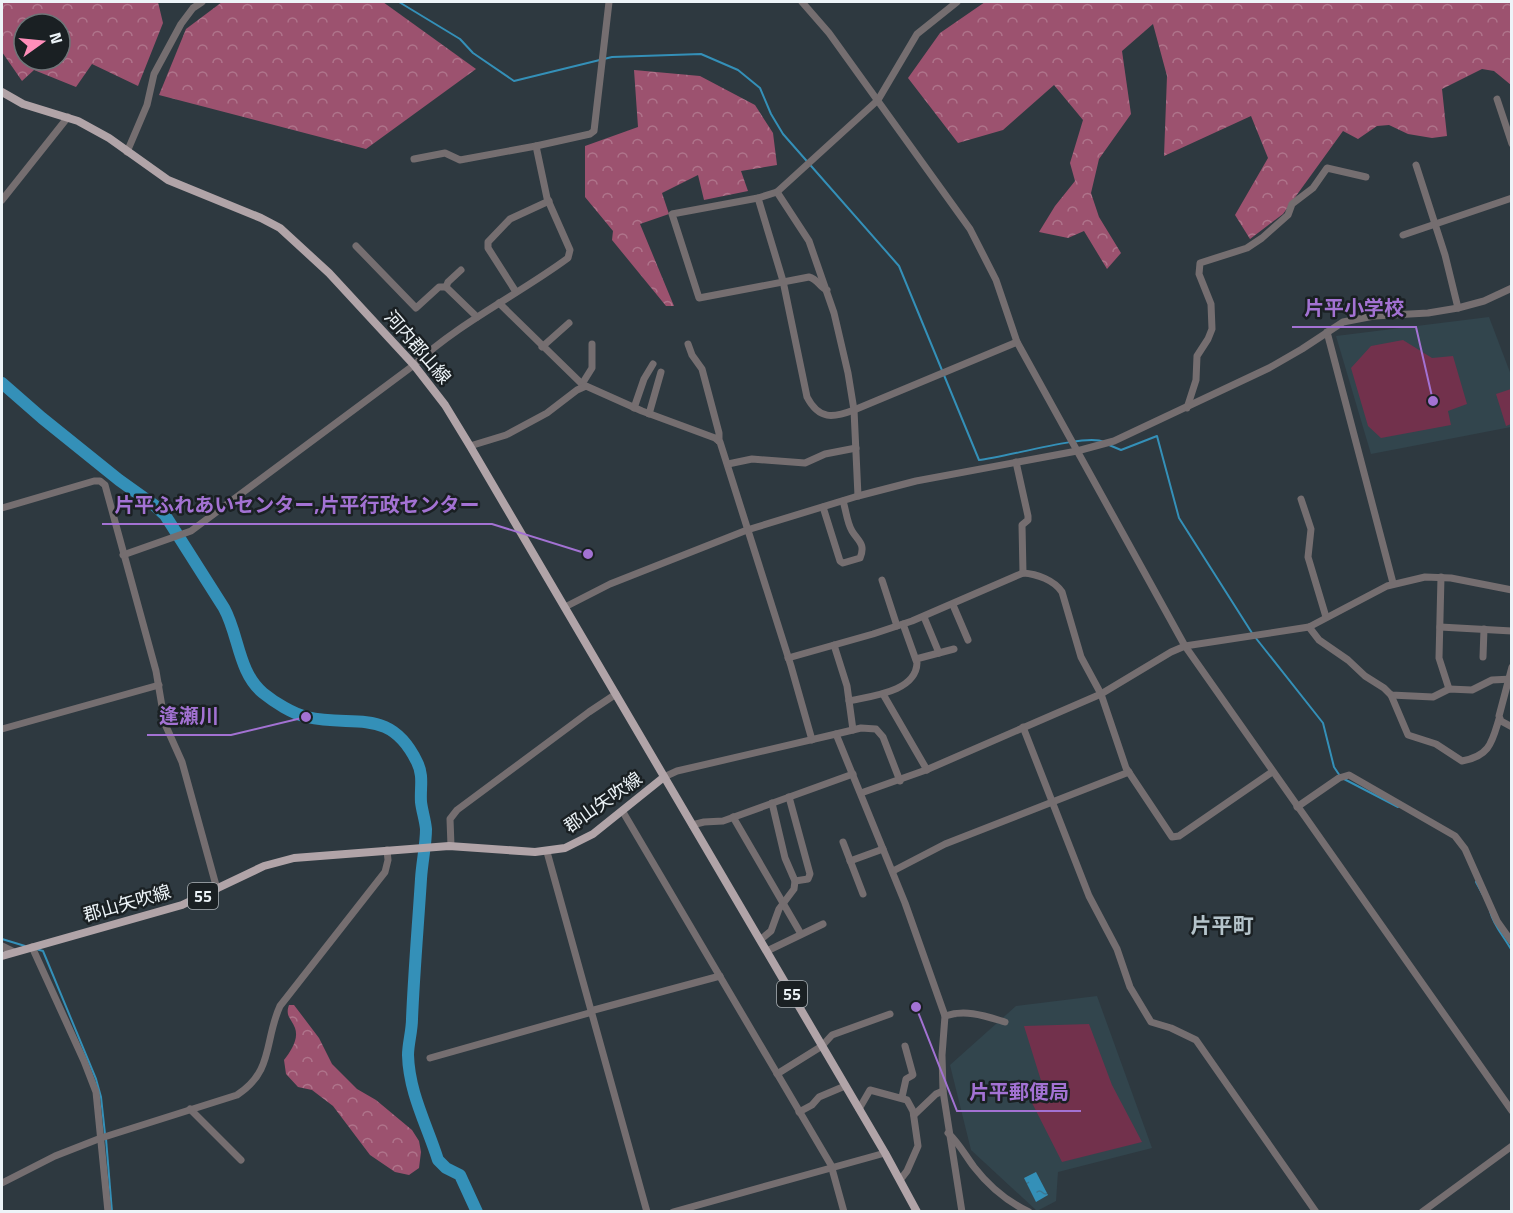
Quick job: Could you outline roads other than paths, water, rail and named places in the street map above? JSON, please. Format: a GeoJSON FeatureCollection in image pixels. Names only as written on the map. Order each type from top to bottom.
{"type":"FeatureCollection","features":[{"type":"Feature","properties":{"kind":"main road","name":"河内郡山線"},"geometry":{"type":"LineString","coordinates":[[2,92],[22,104],[68,117],[96,130],[168,180],[280,228],[329,273],[414,365],[445,405],[664,777]]}},
{"type":"Feature","properties":{"kind":"main road","name":"郡山矢吹線"},"geometry":{"type":"LineString","coordinates":[[2,956],[182,905],[264,866],[282,861],[318,855],[450,846],[547,852],[573,845],[623,812],[664,777],[885,1153],[917,1212]]}},
{"type":"Feature","properties":{"kind":"street"},"geometry":{"type":"LineString","coordinates":[[127,152],[147,105],[154,75],[181,24],[193,8],[202,2]]}},
{"type":"Feature","properties":{"kind":"street"},"geometry":{"type":"LineString","coordinates":[[414,159],[445,153],[460,160],[536,146],[594,132],[609,2]]}},
{"type":"Feature","properties":{"kind":"street"},"geometry":{"type":"LineString","coordinates":[[802,2],[829,33],[970,229],[996,280],[1017,342],[1185,646],[1512,1111]]}},
{"type":"Feature","properties":{"kind":"street"},"geometry":{"type":"LineString","coordinates":[[827,290],[812,277],[697,298],[672,214],[759,198],[777,192],[878,100],[917,34],[957,2]]}},
{"type":"Feature","properties":{"kind":"street"},"geometry":{"type":"LineString","coordinates":[[1497,99],[1512,144]]}},
{"type":"Feature","properties":{"kind":"street"},"geometry":{"type":"LineString","coordinates":[[2,200],[68,117]]}},
{"type":"Feature","properties":{"kind":"street"},"geometry":{"type":"LineString","coordinates":[[123,555],[191,531],[414,365],[423,355],[564,260],[570,254],[570,250],[549,201],[536,146]]}},
{"type":"Feature","properties":{"kind":"street"},"geometry":{"type":"LineString","coordinates":[[1416,165],[1436,224],[1458,308]]}},
{"type":"Feature","properties":{"kind":"street"},"geometry":{"type":"LineString","coordinates":[[1187,408],[1196,380],[1197,356],[1212,329],[1211,304],[1199,274],[1200,263],[1247,248],[1262,238],[1288,215],[1292,204],[1313,188],[1325,169],[1331,168],[1366,177]]}},
{"type":"Feature","properties":{"kind":"street"},"geometry":{"type":"LineString","coordinates":[[777,192],[809,241],[827,290],[848,373],[854,410],[858,496]]}},
{"type":"Feature","properties":{"kind":"street"},"geometry":{"type":"LineString","coordinates":[[759,198],[783,281],[807,397],[810,402],[829,416],[838,416],[854,410],[1017,342]]}},
{"type":"Feature","properties":{"kind":"street"},"geometry":{"type":"LineString","coordinates":[[1403,235],[1512,198]]}},
{"type":"Feature","properties":{"kind":"street"},"geometry":{"type":"LineString","coordinates":[[516,292],[488,248],[488,242],[510,219],[549,201]]}},
{"type":"Feature","properties":{"kind":"street"},"geometry":{"type":"LineString","coordinates":[[356,246],[416,308],[439,287],[446,287],[477,317]]}},
{"type":"Feature","properties":{"kind":"street"},"geometry":{"type":"LineString","coordinates":[[446,287],[448,282],[461,270]]}},
{"type":"Feature","properties":{"kind":"street"},"geometry":{"type":"LineString","coordinates":[[566,608],[610,584],[747,531],[858,496],[916,481],[1077,451],[1121,438],[1187,408],[1302,350],[1343,322],[1458,308],[1484,301],[1512,288]]}},
{"type":"Feature","properties":{"kind":"street"},"geometry":{"type":"LineString","coordinates":[[499,303],[583,385],[634,408],[719,441]]}},
{"type":"Feature","properties":{"kind":"street"},"geometry":{"type":"LineString","coordinates":[[542,347],[569,323]]}},
{"type":"Feature","properties":{"kind":"street"},"geometry":{"type":"LineString","coordinates":[[1327,332],[1393,584]]}},
{"type":"Feature","properties":{"kind":"street"},"geometry":{"type":"LineString","coordinates":[[470,446],[515,431],[555,407],[583,385],[592,368],[592,344]]}},
{"type":"Feature","properties":{"kind":"street"},"geometry":{"type":"LineString","coordinates":[[688,344],[692,355],[702,369],[719,433],[719,441],[812,740]]}},
{"type":"Feature","properties":{"kind":"street"},"geometry":{"type":"LineString","coordinates":[[634,408],[644,379],[653,364]]}},
{"type":"Feature","properties":{"kind":"street"},"geometry":{"type":"LineString","coordinates":[[649,414],[661,372]]}},
{"type":"Feature","properties":{"kind":"street"},"geometry":{"type":"LineString","coordinates":[[728,464],[752,459],[805,463],[825,454],[856,448]]}},
{"type":"Feature","properties":{"kind":"street"},"geometry":{"type":"LineString","coordinates":[[1016,462],[1028,516],[1028,520],[1022,525],[1023,573]]}},
{"type":"Feature","properties":{"kind":"street"},"geometry":{"type":"LineString","coordinates":[[2,508],[94,481],[100,481],[105,485],[159,685],[165,724],[182,762],[217,889]]}},
{"type":"Feature","properties":{"kind":"street"},"geometry":{"type":"LineString","coordinates":[[1301,499],[1311,529],[1308,557],[1326,617]]}},
{"type":"Feature","properties":{"kind":"street"},"geometry":{"type":"LineString","coordinates":[[823,507],[840,561],[846,563],[860,558],[862,546],[861,541],[851,530],[843,501]]}},
{"type":"Feature","properties":{"kind":"street"},"geometry":{"type":"LineString","coordinates":[[788,658],[900,625],[953,605],[1023,573],[1050,580],[1059,587],[1065,598],[1081,657],[1101,694],[1129,772],[1169,834],[1174,837],[1272,772]]}},
{"type":"Feature","properties":{"kind":"street"},"geometry":{"type":"LineString","coordinates":[[861,794],[927,770],[1101,694],[1185,646],[1309,627],[1393,584],[1425,577],[1441,577],[1512,590]]}},
{"type":"Feature","properties":{"kind":"street"},"geometry":{"type":"LineString","coordinates":[[1441,577],[1439,658],[1449,689]]}},
{"type":"Feature","properties":{"kind":"street"},"geometry":{"type":"LineString","coordinates":[[849,701],[883,694],[909,681],[916,669],[916,659],[882,580]]}},
{"type":"Feature","properties":{"kind":"street"},"geometry":{"type":"LineString","coordinates":[[953,605],[968,640]]}},
{"type":"Feature","properties":{"kind":"street"},"geometry":{"type":"LineString","coordinates":[[924,616],[939,653]]}},
{"type":"Feature","properties":{"kind":"street"},"geometry":{"type":"LineString","coordinates":[[1309,627],[1318,640],[1348,660],[1365,676],[1384,687],[1391,695],[1405,732],[1410,737],[1436,744],[1462,761],[1475,758],[1489,748],[1512,668]]}},
{"type":"Feature","properties":{"kind":"street"},"geometry":{"type":"LineString","coordinates":[[1440,627],[1512,631]]}},
{"type":"Feature","properties":{"kind":"street"},"geometry":{"type":"LineString","coordinates":[[1483,657],[1484,629]]}},
{"type":"Feature","properties":{"kind":"street"},"geometry":{"type":"LineString","coordinates":[[834,645],[846,680],[853,730]]}},
{"type":"Feature","properties":{"kind":"street"},"geometry":{"type":"LineString","coordinates":[[916,659],[954,650]]}},
{"type":"Feature","properties":{"kind":"street"},"geometry":{"type":"LineString","coordinates":[[1391,695],[1433,697],[1449,689],[1474,690],[1487,681],[1510,679]]}},
{"type":"Feature","properties":{"kind":"street"},"geometry":{"type":"LineString","coordinates":[[2,729],[159,685]]}},
{"type":"Feature","properties":{"kind":"street"},"geometry":{"type":"LineString","coordinates":[[450,846],[450,819],[457,810],[616,694]]}},
{"type":"Feature","properties":{"kind":"street"},"geometry":{"type":"LineString","coordinates":[[883,694],[927,770]]}},
{"type":"Feature","properties":{"kind":"street"},"geometry":{"type":"LineString","coordinates":[[1499,719],[1512,727]]}},
{"type":"Feature","properties":{"kind":"street"},"geometry":{"type":"LineString","coordinates":[[1023,727],[1089,896],[1119,954],[1130,987],[1148,1018],[1154,1024],[1171,1028],[1196,1040],[1316,1212]]}},
{"type":"Feature","properties":{"kind":"street"},"geometry":{"type":"LineString","coordinates":[[664,777],[677,771],[853,730],[871,728],[880,733],[900,781]]}},
{"type":"Feature","properties":{"kind":"street"},"geometry":{"type":"LineString","coordinates":[[836,734],[892,871],[945,1016],[942,1055],[943,1091],[962,1212]]}},
{"type":"Feature","properties":{"kind":"street"},"geometry":{"type":"LineString","coordinates":[[892,871],[945,844],[1129,772]]}},
{"type":"Feature","properties":{"kind":"street"},"geometry":{"type":"LineString","coordinates":[[692,825],[717,822],[733,817],[852,774]]}},
{"type":"Feature","properties":{"kind":"street"},"geometry":{"type":"LineString","coordinates":[[1297,807],[1339,778],[1349,775],[1455,836],[1465,849],[1497,921],[1512,942]]}},
{"type":"Feature","properties":{"kind":"street"},"geometry":{"type":"LineString","coordinates":[[789,797],[810,874],[808,879],[795,881]]}},
{"type":"Feature","properties":{"kind":"street"},"geometry":{"type":"LineString","coordinates":[[760,940],[771,931],[783,904],[794,892],[795,881],[785,858],[772,803]]}},
{"type":"Feature","properties":{"kind":"street"},"geometry":{"type":"LineString","coordinates":[[623,812],[832,1168],[844,1212]]}},
{"type":"Feature","properties":{"kind":"street"},"geometry":{"type":"LineString","coordinates":[[733,817],[801,934]]}},
{"type":"Feature","properties":{"kind":"street"},"geometry":{"type":"LineString","coordinates":[[843,842],[863,894]]}},
{"type":"Feature","properties":{"kind":"street"},"geometry":{"type":"LineString","coordinates":[[850,861],[883,849]]}},
{"type":"Feature","properties":{"kind":"street"},"geometry":{"type":"LineString","coordinates":[[2,1183],[55,1156],[101,1138],[237,1095],[252,1085],[264,1062],[280,1006],[385,872],[388,860],[387,850]]}},
{"type":"Feature","properties":{"kind":"street"},"geometry":{"type":"LineString","coordinates":[[547,852],[647,1212]]}},
{"type":"Feature","properties":{"kind":"street"},"geometry":{"type":"LineString","coordinates":[[767,951],[823,924]]}},
{"type":"Feature","properties":{"kind":"street"},"geometry":{"type":"LineString","coordinates":[[2,946],[14,952]]}},
{"type":"Feature","properties":{"kind":"street"},"geometry":{"type":"LineString","coordinates":[[32,947],[75,1039],[96,1092],[108,1212]]}},
{"type":"Feature","properties":{"kind":"street"},"geometry":{"type":"LineString","coordinates":[[430,1058],[720,976]]}},
{"type":"Feature","properties":{"kind":"street"},"geometry":{"type":"LineString","coordinates":[[945,1016],[972,1012],[1005,1022]]}},
{"type":"Feature","properties":{"kind":"street"},"geometry":{"type":"LineString","coordinates":[[777,1074],[822,1046],[832,1035],[890,1014]]}},
{"type":"Feature","properties":{"kind":"street"},"geometry":{"type":"LineString","coordinates":[[902,1097],[906,1079],[913,1075],[905,1046]]}},
{"type":"Feature","properties":{"kind":"street"},"geometry":{"type":"LineString","coordinates":[[799,1112],[812,1105],[819,1097],[845,1086]]}},
{"type":"Feature","properties":{"kind":"street"},"geometry":{"type":"LineString","coordinates":[[859,1109],[870,1090],[902,1097],[909,1103],[914,1115],[913,1122],[918,1146],[900,1180]]}},
{"type":"Feature","properties":{"kind":"street"},"geometry":{"type":"LineString","coordinates":[[914,1115],[936,1094],[943,1091]]}},
{"type":"Feature","properties":{"kind":"street"},"geometry":{"type":"LineString","coordinates":[[190,1110],[241,1160]]}},
{"type":"Feature","properties":{"kind":"street"},"geometry":{"type":"LineString","coordinates":[[948,1133],[958,1142],[976,1169],[998,1192],[1021,1209],[1029,1212]]}},
{"type":"Feature","properties":{"kind":"street"},"geometry":{"type":"LineString","coordinates":[[1422,1212],[1512,1146]]}},
{"type":"Feature","properties":{"kind":"street"},"geometry":{"type":"LineString","coordinates":[[673,1212],[885,1153]]}},
{"type":"Feature","properties":{"kind":"water"},"geometry":{"type":"Polygon","coordinates":[[[1036,1172],[1048,1195],[1036,1202],[1024,1178],[1036,1172]]]}},
{"type":"Feature","properties":{"kind":"waterway"},"geometry":{"type":"LineString","coordinates":[[399,2],[460,39],[473,53],[514,81],[612,57],[701,54],[738,70],[760,88],[783,134],[899,266],[979,460],[1063,443],[1094,440],[1104,442]]}},
{"type":"Feature","properties":{"kind":"waterway"},"geometry":{"type":"LineString","coordinates":[[2,383],[42,418],[165,515],[224,608],[248,675],[263,693],[284,707],[307,717],[383,726],[395,733],[406,744],[417,762],[426,829],[412,1024],[408,1051],[409,1069],[415,1096],[438,1160],[446,1168],[460,1175],[477,1212]]}},
{"type":"Feature","properties":{"kind":"waterway"},"geometry":{"type":"LineString","coordinates":[[1109,445],[1121,450],[1157,436],[1179,518],[1252,633]]}},
{"type":"Feature","properties":{"kind":"waterway"},"geometry":{"type":"LineString","coordinates":[[1255,637],[1323,723],[1334,767],[1340,776]]}},
{"type":"Feature","properties":{"kind":"waterway"},"geometry":{"type":"LineString","coordinates":[[1344,779],[1398,807]]}},
{"type":"Feature","properties":{"kind":"waterway"},"geometry":{"type":"LineString","coordinates":[[1476,882],[1483,895]]}},
{"type":"Feature","properties":{"kind":"waterway"},"geometry":{"type":"LineString","coordinates":[[1490,911],[1512,951]]}},
{"type":"Feature","properties":{"kind":"waterway"},"geometry":{"type":"LineString","coordinates":[[2,939],[25,946]]}},
{"type":"Feature","properties":{"kind":"waterway"},"geometry":{"type":"LineString","coordinates":[[36,949],[43,951],[96,1079],[101,1097],[105,1134]]}},
{"type":"Feature","properties":{"kind":"waterway"},"geometry":{"type":"LineString","coordinates":[[106,1139],[112,1212]]}},
{"type":"Feature","properties":{"kind":"place","name":"片平小学校"},"geometry":{"type":"Point","coordinates":[1433,401]}},
{"type":"Feature","properties":{"kind":"place","name":"片平ふれあいセンター,片平行政センター"},"geometry":{"type":"Point","coordinates":[588,554]}},
{"type":"Feature","properties":{"kind":"place","name":"逢瀬川"},"geometry":{"type":"Point","coordinates":[306,717]}},
{"type":"Feature","properties":{"kind":"place","name":"片平郵便局"},"geometry":{"type":"Point","coordinates":[916,1007]}},
{"type":"Feature","properties":{"kind":"district","name":"片平町"},"geometry":{"type":"Point","coordinates":[1222,925]}}]}
